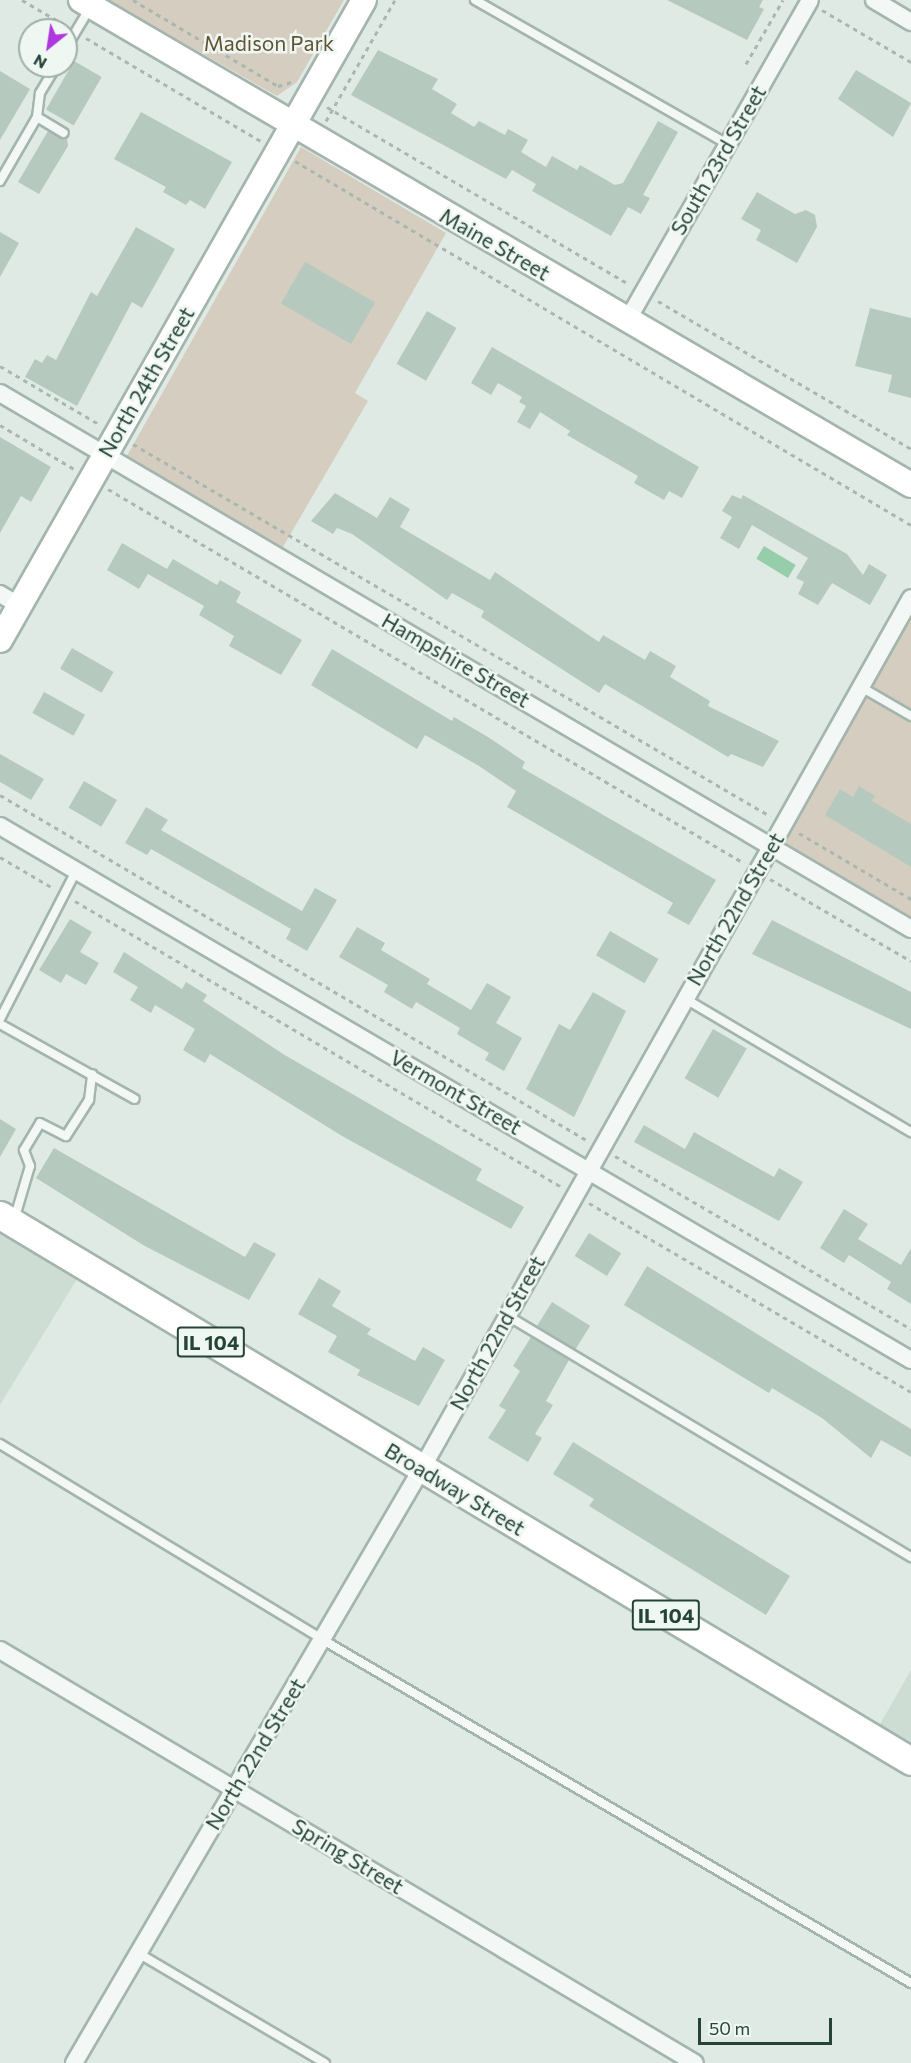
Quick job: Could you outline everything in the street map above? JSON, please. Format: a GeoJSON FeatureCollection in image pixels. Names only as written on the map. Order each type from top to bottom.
{"type":"FeatureCollection","features":[{"type":"Feature","properties":{"kind":"main road","name":"Broadway Street"},"geometry":{"type":"LineString","coordinates":[[7,1219],[421,1470],[911,1761]]}},
{"type":"Feature","properties":{"kind":"street","name":"North 24th Street"},"geometry":{"type":"LineString","coordinates":[[0,640],[10,600],[91,479],[292,125],[297,87],[364,0]]}},
{"type":"Feature","properties":{"kind":"street"},"geometry":{"type":"LineString","coordinates":[[874,0],[911,22]]}},
{"type":"Feature","properties":{"kind":"street","name":"South 23rd Street"},"geometry":{"type":"LineString","coordinates":[[627,321],[809,1]]}},
{"type":"Feature","properties":{"kind":"street","name":"Maine Street"},"geometry":{"type":"LineString","coordinates":[[86,3],[911,485]]}},
{"type":"Feature","properties":{"kind":"street","name":"Hampshire Street"},"geometry":{"type":"LineString","coordinates":[[0,393],[111,444],[771,846],[911,928]]}},
{"type":"Feature","properties":{"kind":"street","name":"North 22nd Street"},"geometry":{"type":"LineString","coordinates":[[75,2063],[421,1470],[508,1316],[599,1147],[911,598]]}},
{"type":"Feature","properties":{"kind":"street","name":"Vermont Street"},"geometry":{"type":"LineString","coordinates":[[0,826],[911,1360]]}},
{"type":"Feature","properties":{"kind":"street","name":"Spring Street"},"geometry":{"type":"LineString","coordinates":[[0,1650],[695,2063]]}},
{"type":"Feature","properties":{"kind":"lane"},"geometry":{"type":"LineString","coordinates":[[476,0],[728,144]]}},
{"type":"Feature","properties":{"kind":"lane"},"geometry":{"type":"LineString","coordinates":[[78,26],[86,3]]}},
{"type":"Feature","properties":{"kind":"lane"},"geometry":{"type":"LineString","coordinates":[[0,181],[37,117],[39,93],[48,78]]}},
{"type":"Feature","properties":{"kind":"lane"},"geometry":{"type":"LineString","coordinates":[[37,117],[64,133]]}},
{"type":"Feature","properties":{"kind":"lane"},"geometry":{"type":"LineString","coordinates":[[861,687],[911,717]]}},
{"type":"Feature","properties":{"kind":"lane"},"geometry":{"type":"LineString","coordinates":[[0,1019],[76,871]]}},
{"type":"Feature","properties":{"kind":"lane"},"geometry":{"type":"LineString","coordinates":[[684,998],[911,1132]]}},
{"type":"Feature","properties":{"kind":"lane"},"geometry":{"type":"LineString","coordinates":[[0,1024],[135,1099]]}},
{"type":"Feature","properties":{"kind":"lane"},"geometry":{"type":"LineString","coordinates":[[7,1219],[30,1166],[24,1150],[40,1124],[66,1136],[88,1100],[92,1074]]}},
{"type":"Feature","properties":{"kind":"lane"},"geometry":{"type":"LineString","coordinates":[[508,1316],[911,1557]]}},
{"type":"Feature","properties":{"kind":"lane"},"geometry":{"type":"LineString","coordinates":[[0,1444],[323,1640],[911,1983]]}},
{"type":"Feature","properties":{"kind":"lane"},"geometry":{"type":"LineString","coordinates":[[138,1953],[325,2063]]}},
{"type":"Feature","properties":{"kind":"path"},"geometry":{"type":"LineString","coordinates":[[22,0],[52,18]]}},
{"type":"Feature","properties":{"kind":"path"},"geometry":{"type":"LineString","coordinates":[[133,0],[278,86],[297,87],[332,110],[911,448]]}},
{"type":"Feature","properties":{"kind":"path"},"geometry":{"type":"LineString","coordinates":[[315,138],[395,0]]}},
{"type":"Feature","properties":{"kind":"path"},"geometry":{"type":"LineString","coordinates":[[746,64],[783,0]]}},
{"type":"Feature","properties":{"kind":"path"},"geometry":{"type":"LineString","coordinates":[[809,1],[911,62]]}},
{"type":"Feature","properties":{"kind":"path"},"geometry":{"type":"LineString","coordinates":[[78,33],[911,525]]}},
{"type":"Feature","properties":{"kind":"path"},"geometry":{"type":"LineString","coordinates":[[0,366],[111,444],[783,824],[911,899]]}},
{"type":"Feature","properties":{"kind":"path"},"geometry":{"type":"LineString","coordinates":[[0,425],[911,961]]}},
{"type":"Feature","properties":{"kind":"path"},"geometry":{"type":"LineString","coordinates":[[0,795],[911,1329]]}},
{"type":"Feature","properties":{"kind":"path"},"geometry":{"type":"LineString","coordinates":[[0,857],[911,1392]]}},
{"type":"Feature","properties":{"kind":"shaded area"},"geometry":{"type":"Polygon","coordinates":[[[764,546],[796,565],[788,578],[756,559],[764,546]]]}},
{"type":"Feature","properties":{"kind":"shaded area"},"geometry":{"type":"Polygon","coordinates":[[[0,1210],[85,1266],[0,1405],[0,1210]]]}},
{"type":"Feature","properties":{"kind":"shaded area"},"geometry":{"type":"Polygon","coordinates":[[[911,1670],[911,1761],[872,1738],[911,1670]]]}},
{"type":"Feature","properties":{"kind":"green space","name":"Madison Park"},"geometry":{"type":"Polygon","coordinates":[[[108,0],[344,0],[297,82],[277,96],[108,0]]]}},
{"type":"Feature","properties":{"kind":"green space"},"geometry":{"type":"Polygon","coordinates":[[[301,147],[446,233],[355,393],[368,401],[280,552],[124,461],[301,147]]]}},
{"type":"Feature","properties":{"kind":"green space"},"geometry":{"type":"Polygon","coordinates":[[[911,616],[911,919],[783,843],[911,616]]]}},
{"type":"Feature","properties":{"kind":"building"},"geometry":{"type":"Polygon","coordinates":[[[667,0],[763,0],[759,7],[764,9],[747,40],[667,0]]]}},
{"type":"Feature","properties":{"kind":"building"},"geometry":{"type":"Polygon","coordinates":[[[378,50],[438,79],[432,89],[457,104],[451,113],[474,127],[479,121],[505,135],[508,129],[528,140],[521,152],[546,167],[552,156],[577,170],[580,165],[615,185],[623,183],[658,121],[678,132],[643,195],[650,198],[641,214],[628,207],[611,236],[532,191],[536,184],[512,170],[506,179],[351,95],[378,50]]]}},
{"type":"Feature","properties":{"kind":"building"},"geometry":{"type":"Polygon","coordinates":[[[78,63],[102,77],[74,125],[46,109],[64,78],[78,78],[78,63]]]}},
{"type":"Feature","properties":{"kind":"building"},"geometry":{"type":"Polygon","coordinates":[[[856,70],[911,103],[893,137],[838,99],[856,70]]]}},
{"type":"Feature","properties":{"kind":"building"},"geometry":{"type":"Polygon","coordinates":[[[0,71],[30,89],[0,140],[0,71]]]}},
{"type":"Feature","properties":{"kind":"building"},"geometry":{"type":"Polygon","coordinates":[[[141,112],[232,162],[205,209],[190,200],[186,205],[163,192],[166,187],[114,159],[141,112]]]}},
{"type":"Feature","properties":{"kind":"building"},"geometry":{"type":"Polygon","coordinates":[[[48,131],[67,139],[68,146],[39,194],[18,182],[48,131]]]}},
{"type":"Feature","properties":{"kind":"building"},"geometry":{"type":"Polygon","coordinates":[[[757,192],[795,214],[806,210],[815,215],[817,227],[797,263],[756,240],[761,230],[741,219],[757,192]]]}},
{"type":"Feature","properties":{"kind":"building"},"geometry":{"type":"Polygon","coordinates":[[[136,227],[175,249],[142,308],[132,302],[77,406],[25,377],[35,359],[42,363],[47,355],[56,360],[91,292],[97,296],[136,227]]]}},
{"type":"Feature","properties":{"kind":"building"},"geometry":{"type":"Polygon","coordinates":[[[0,232],[19,243],[0,277],[0,232]]]}},
{"type":"Feature","properties":{"kind":"building"},"geometry":{"type":"Polygon","coordinates":[[[305,262],[375,302],[351,344],[281,304],[305,262]]]}},
{"type":"Feature","properties":{"kind":"building"},"geometry":{"type":"Polygon","coordinates":[[[870,308],[911,318],[911,398],[888,392],[892,375],[855,366],[870,308]]]}},
{"type":"Feature","properties":{"kind":"building"},"geometry":{"type":"Polygon","coordinates":[[[427,311],[456,328],[426,381],[396,364],[427,311]]]}},
{"type":"Feature","properties":{"kind":"building"},"geometry":{"type":"Polygon","coordinates":[[[492,347],[699,467],[682,498],[669,491],[664,500],[634,483],[638,476],[567,435],[570,431],[540,412],[530,429],[517,422],[526,406],[519,402],[522,397],[498,383],[491,395],[471,383],[492,347]]]}},
{"type":"Feature","properties":{"kind":"building"},"geometry":{"type":"Polygon","coordinates":[[[0,437],[51,467],[31,502],[21,496],[0,533],[0,437]]]}},
{"type":"Feature","properties":{"kind":"building"},"geometry":{"type":"Polygon","coordinates":[[[335,493],[377,518],[390,497],[410,509],[400,527],[490,580],[495,572],[599,642],[603,635],[645,660],[650,651],[676,666],[670,677],[710,701],[708,706],[779,741],[763,767],[731,754],[728,757],[605,684],[599,693],[481,617],[484,611],[452,593],[447,600],[352,534],[337,528],[333,534],[311,521],[335,493]]]}},
{"type":"Feature","properties":{"kind":"building"},"geometry":{"type":"Polygon","coordinates":[[[732,495],[741,499],[743,495],[847,554],[863,575],[869,564],[887,575],[870,605],[832,583],[818,605],[798,594],[804,582],[796,578],[808,558],[752,525],[739,549],[720,538],[732,517],[722,511],[732,495]]]}},
{"type":"Feature","properties":{"kind":"building"},"geometry":{"type":"Polygon","coordinates":[[[122,543],[167,569],[173,559],[217,585],[220,580],[241,592],[236,602],[302,640],[281,675],[229,646],[234,636],[199,615],[204,606],[148,574],[139,589],[107,570],[122,543]]]}},
{"type":"Feature","properties":{"kind":"building"},"geometry":{"type":"Polygon","coordinates":[[[72,648],[114,672],[102,693],[60,669],[72,648]]]}},
{"type":"Feature","properties":{"kind":"building"},"geometry":{"type":"Polygon","coordinates":[[[332,649],[452,721],[454,717],[488,737],[525,762],[522,768],[716,880],[689,925],[667,913],[673,903],[507,807],[516,791],[479,766],[425,735],[417,749],[311,685],[332,649]]]}},
{"type":"Feature","properties":{"kind":"building"},"geometry":{"type":"Polygon","coordinates":[[[44,692],[85,715],[73,736],[32,713],[44,692]]]}},
{"type":"Feature","properties":{"kind":"building"},"geometry":{"type":"Polygon","coordinates":[[[0,754],[44,779],[31,800],[0,782],[0,754]]]}},
{"type":"Feature","properties":{"kind":"building"},"geometry":{"type":"Polygon","coordinates":[[[84,781],[117,800],[101,827],[68,808],[84,781]]]}},
{"type":"Feature","properties":{"kind":"building"},"geometry":{"type":"Polygon","coordinates":[[[859,786],[875,796],[872,801],[911,824],[911,867],[825,815],[840,789],[853,797],[859,786]]]}},
{"type":"Feature","properties":{"kind":"building"},"geometry":{"type":"Polygon","coordinates":[[[146,807],[168,820],[161,830],[302,911],[315,888],[337,900],[307,951],[286,939],[291,929],[151,849],[147,855],[125,843],[146,807]]]}},
{"type":"Feature","properties":{"kind":"building"},"geometry":{"type":"Polygon","coordinates":[[[70,919],[92,932],[80,952],[99,963],[86,985],[66,974],[61,983],[39,970],[70,919]]]}},
{"type":"Feature","properties":{"kind":"building"},"geometry":{"type":"Polygon","coordinates":[[[772,920],[911,992],[911,1029],[752,954],[772,920]]]}},
{"type":"Feature","properties":{"kind":"building"},"geometry":{"type":"Polygon","coordinates":[[[357,927],[385,943],[381,950],[430,979],[427,984],[471,1010],[487,983],[511,997],[496,1023],[522,1038],[504,1071],[485,1060],[489,1053],[457,1034],[460,1028],[416,1002],[412,1009],[384,992],[388,985],[339,957],[357,927]]]}},
{"type":"Feature","properties":{"kind":"building"},"geometry":{"type":"Polygon","coordinates":[[[610,931],[658,959],[644,983],[596,955],[610,931]]]}},
{"type":"Feature","properties":{"kind":"building"},"geometry":{"type":"Polygon","coordinates":[[[124,952],[182,989],[186,982],[207,995],[203,1001],[283,1054],[482,1169],[476,1180],[524,1207],[511,1229],[342,1136],[210,1054],[205,1063],[183,1050],[195,1029],[155,1005],[151,1013],[130,1000],[138,987],[113,972],[124,952]]]}},
{"type":"Feature","properties":{"kind":"building"},"geometry":{"type":"Polygon","coordinates":[[[593,992],[626,1011],[574,1117],[526,1089],[559,1024],[570,1030],[593,992]]]}},
{"type":"Feature","properties":{"kind":"building"},"geometry":{"type":"Polygon","coordinates":[[[713,1029],[747,1048],[718,1098],[684,1078],[713,1029]]]}},
{"type":"Feature","properties":{"kind":"building"},"geometry":{"type":"Polygon","coordinates":[[[0,1119],[16,1129],[0,1157],[0,1119]]]}},
{"type":"Feature","properties":{"kind":"building"},"geometry":{"type":"Polygon","coordinates":[[[644,1125],[685,1149],[694,1132],[774,1177],[779,1168],[803,1182],[779,1221],[634,1142],[644,1125]]]}},
{"type":"Feature","properties":{"kind":"building"},"geometry":{"type":"Polygon","coordinates":[[[54,1148],[245,1257],[254,1242],[276,1254],[249,1300],[143,1245],[36,1178],[54,1148]]]}},
{"type":"Feature","properties":{"kind":"building"},"geometry":{"type":"Polygon","coordinates":[[[844,1209],[868,1224],[858,1239],[901,1265],[911,1248],[911,1304],[887,1289],[891,1282],[849,1255],[844,1263],[820,1248],[844,1209]]]}},
{"type":"Feature","properties":{"kind":"building"},"geometry":{"type":"Polygon","coordinates":[[[589,1233],[621,1253],[607,1276],[575,1256],[589,1233]]]}},
{"type":"Feature","properties":{"kind":"building"},"geometry":{"type":"Polygon","coordinates":[[[647,1266],[911,1429],[911,1457],[881,1440],[871,1458],[822,1418],[772,1388],[769,1393],[624,1305],[647,1266]]]}},
{"type":"Feature","properties":{"kind":"building"},"geometry":{"type":"Polygon","coordinates":[[[319,1278],[341,1291],[332,1306],[371,1329],[367,1334],[415,1361],[423,1347],[445,1360],[419,1406],[357,1375],[360,1370],[328,1352],[337,1336],[298,1314],[319,1278]]]}},
{"type":"Feature","properties":{"kind":"building"},"geometry":{"type":"Polygon","coordinates":[[[552,1302],[590,1326],[575,1350],[537,1326],[552,1302]]]}},
{"type":"Feature","properties":{"kind":"building"},"geometry":{"type":"Polygon","coordinates":[[[531,1337],[569,1360],[546,1401],[553,1405],[535,1434],[542,1438],[528,1462],[488,1438],[506,1410],[499,1406],[520,1371],[513,1366],[531,1337]]]}},
{"type":"Feature","properties":{"kind":"building"},"geometry":{"type":"Polygon","coordinates":[[[573,1442],[790,1576],[766,1615],[589,1506],[594,1499],[553,1474],[573,1442]]]}}]}
